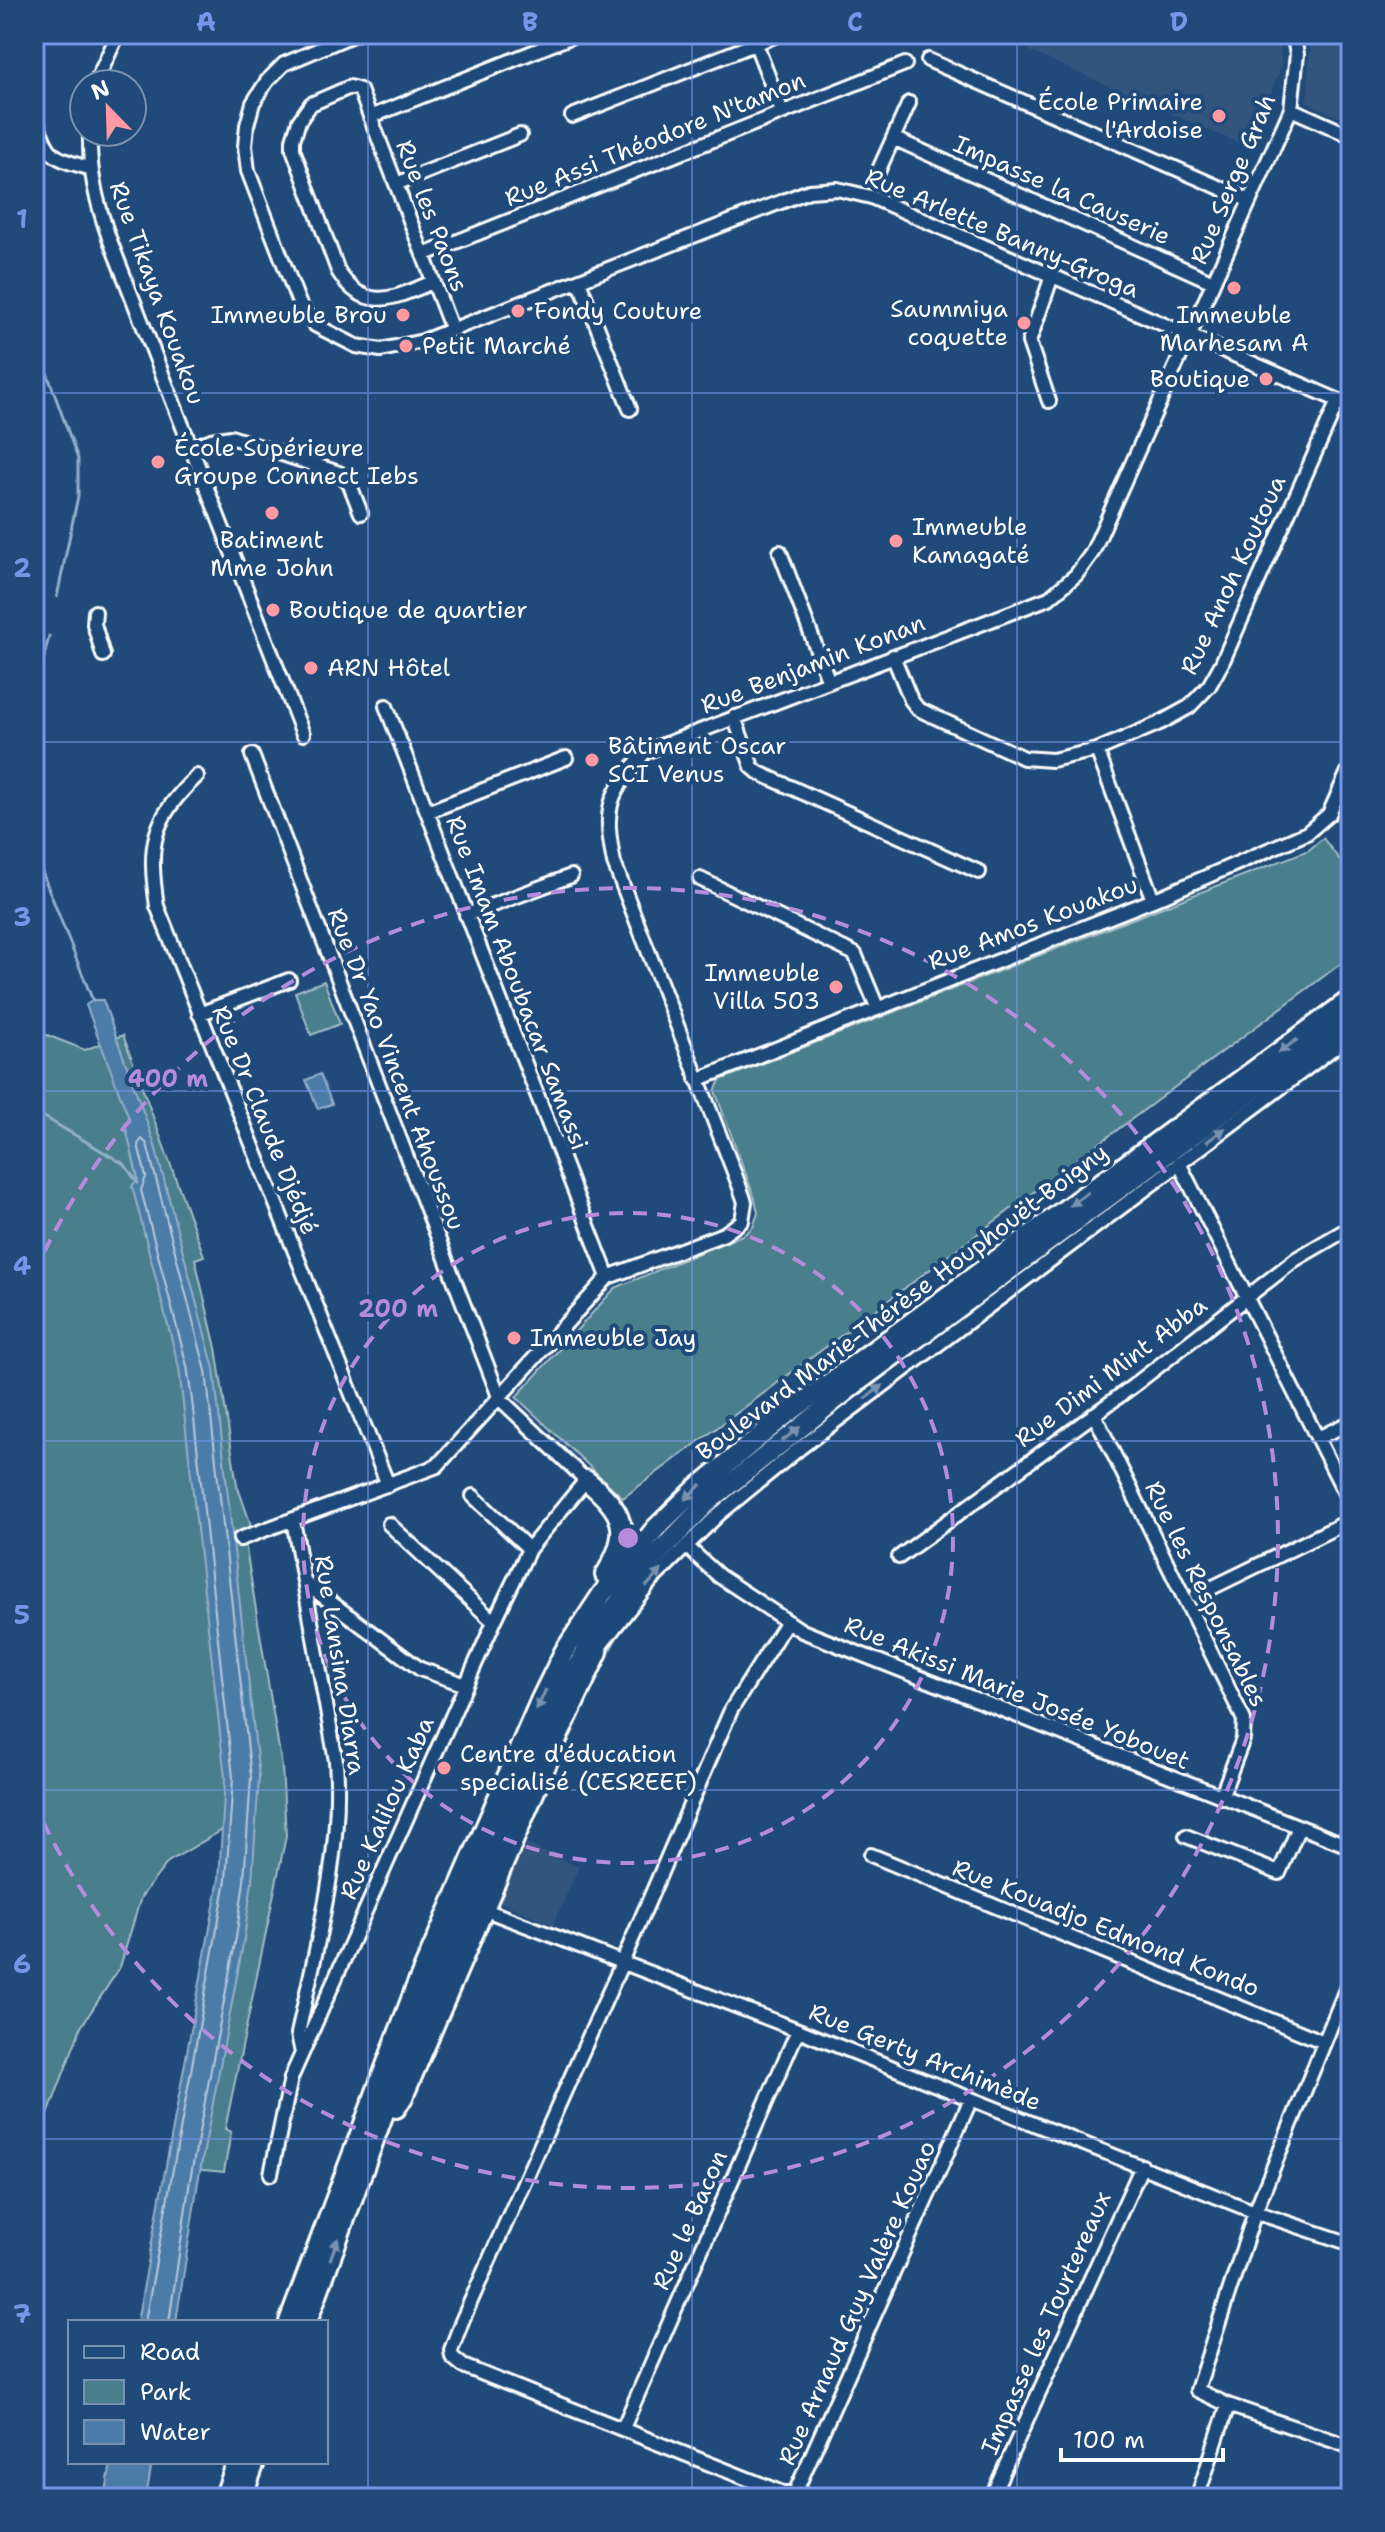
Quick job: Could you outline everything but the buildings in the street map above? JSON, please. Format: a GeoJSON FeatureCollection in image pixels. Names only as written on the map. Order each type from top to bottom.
{"type":"FeatureCollection","features":[{"type":"Feature","properties":{"kind":"main road","name":"Boulevard Marie-Thérèse Houphouët-Boigny"},"geometry":{"type":"LineString","coordinates":[[290,2320],[415,1989],[540,1701],[564,1652],[602,1594],[656,1528],[696,1489],[830,1381],[1351,999]]}},
{"type":"Feature","properties":{"kind":"main road","name":"Boulevard Marie-Thérèse Houphouët-Boigny"},"geometry":{"type":"LineString","coordinates":[[308,2320],[415,2029],[569,1680],[602,1625],[644,1568],[709,1501],[859,1381],[1351,1018]]}},
{"type":"Feature","properties":{"kind":"main road"},"geometry":{"type":"LineString","coordinates":[[564,1652],[572,1627],[617,1556],[622,1538],[618,1513],[608,1499],[586,1480]]}},
{"type":"Feature","properties":{"kind":"main road"},"geometry":{"type":"LineString","coordinates":[[374,2140],[403,2097],[553,1748],[603,1642]]}},
{"type":"Feature","properties":{"kind":"main road"},"geometry":{"type":"LineString","coordinates":[[224,2498],[236,2464]]}},
{"type":"Feature","properties":{"kind":"main road"},"geometry":{"type":"LineString","coordinates":[[242,2498],[254,2464]]}},
{"type":"Feature","properties":{"kind":"street"},"geometry":{"type":"LineString","coordinates":[[102,68],[118,34]]}},
{"type":"Feature","properties":{"kind":"street","name":"Rue Arlette Banny-Groga"},"geometry":{"type":"LineString","coordinates":[[355,34],[284,64],[267,81],[253,103],[245,146],[248,171],[299,303],[315,325],[356,346],[381,350],[423,341],[809,191],[837,189],[871,197],[1345,404]]}},
{"type":"Feature","properties":{"kind":"street"},"geometry":{"type":"LineString","coordinates":[[370,117],[578,34]]}},
{"type":"Feature","properties":{"kind":"street"},"geometry":{"type":"LineString","coordinates":[[572,116],[754,39],[780,34]]}},
{"type":"Feature","properties":{"kind":"street","name":"Rue Serge Grah"},"geometry":{"type":"LineString","coordinates":[[1191,337],[1248,200],[1291,109],[1297,54],[1293,34]]}},
{"type":"Feature","properties":{"kind":"street"},"geometry":{"type":"LineString","coordinates":[[754,39],[782,112]]}},
{"type":"Feature","properties":{"kind":"street"},"geometry":{"type":"LineString","coordinates":[[928,60],[1248,200]]}},
{"type":"Feature","properties":{"kind":"street","name":"Rue Assi Théodore N'tamon"},"geometry":{"type":"LineString","coordinates":[[423,255],[905,64]]}},
{"type":"Feature","properties":{"kind":"street","name":"Rue les Paons"},"geometry":{"type":"LineString","coordinates":[[433,282],[392,299],[375,299],[346,283],[338,271],[293,149],[299,121],[311,104],[350,87],[360,90],[452,330]]}},
{"type":"Feature","properties":{"kind":"street"},"geometry":{"type":"LineString","coordinates":[[877,174],[909,103]]}},
{"type":"Feature","properties":{"kind":"street"},"geometry":{"type":"LineString","coordinates":[[1291,109],[1351,136]]}},
{"type":"Feature","properties":{"kind":"street"},"geometry":{"type":"LineString","coordinates":[[34,116],[54,157],[89,168]]}},
{"type":"Feature","properties":{"kind":"street"},"geometry":{"type":"LineString","coordinates":[[396,184],[520,135]]}},
{"type":"Feature","properties":{"kind":"street","name":"Impasse la Causerie"},"geometry":{"type":"LineString","coordinates":[[893,138],[1213,282]]}},
{"type":"Feature","properties":{"kind":"street","name":"Rue Tikaya Kouakou"},"geometry":{"type":"LineString","coordinates":[[90,148],[89,168],[96,201],[109,238],[303,734]]}},
{"type":"Feature","properties":{"kind":"street"},"geometry":{"type":"LineString","coordinates":[[1049,401],[1029,342],[1052,276]]}},
{"type":"Feature","properties":{"kind":"street"},"geometry":{"type":"LineString","coordinates":[[579,281],[630,409]]}},
{"type":"Feature","properties":{"kind":"street","name":"Rue Benjamin Konan"},"geometry":{"type":"LineString","coordinates":[[608,1277],[724,1234],[738,1225],[744,1216],[745,1202],[614,863],[607,826],[614,794],[645,752],[1049,598],[1076,575],[1092,553],[1191,337]]}},
{"type":"Feature","properties":{"kind":"street","name":"Rue Anoh Koutoua"},"geometry":{"type":"LineString","coordinates":[[893,656],[911,700],[928,716],[1024,758],[1052,760],[1097,750],[1189,707],[1209,686],[1345,404]]}},
{"type":"Feature","properties":{"kind":"street"},"geometry":{"type":"LineString","coordinates":[[191,448],[211,440],[231,437],[339,473],[350,485],[361,513]]}},
{"type":"Feature","properties":{"kind":"street"},"geometry":{"type":"LineString","coordinates":[[780,552],[829,682]]}},
{"type":"Feature","properties":{"kind":"street"},"geometry":{"type":"LineString","coordinates":[[95,612],[94,624],[103,655]]}},
{"type":"Feature","properties":{"kind":"street","name":"Rue Imam Aboubacar Samassi"},"geometry":{"type":"LineString","coordinates":[[386,706],[608,1277]]}},
{"type":"Feature","properties":{"kind":"street"},"geometry":{"type":"LineString","coordinates":[[734,717],[755,771],[979,872]]}},
{"type":"Feature","properties":{"kind":"street"},"geometry":{"type":"LineString","coordinates":[[1097,750],[1153,900]]}},
{"type":"Feature","properties":{"kind":"street","name":"Rue Dr Yao Vincent Ahoussou"},"geometry":{"type":"LineString","coordinates":[[252,755],[500,1399]]}},
{"type":"Feature","properties":{"kind":"street"},"geometry":{"type":"LineString","coordinates":[[427,812],[566,758]]}},
{"type":"Feature","properties":{"kind":"street","name":"Rue Amos Kouakou"},"geometry":{"type":"LineString","coordinates":[[697,1080],[1153,900],[1307,833],[1329,814],[1351,765]]}},
{"type":"Feature","properties":{"kind":"street","name":"Rue Dr Claude Djédjé"},"geometry":{"type":"LineString","coordinates":[[197,776],[168,808],[157,829],[152,850],[157,906],[388,1485]]}},
{"type":"Feature","properties":{"kind":"street"},"geometry":{"type":"LineString","coordinates":[[466,915],[571,876]]}},
{"type":"Feature","properties":{"kind":"street"},"geometry":{"type":"LineString","coordinates":[[700,879],[855,954],[877,1007]]}},
{"type":"Feature","properties":{"kind":"street"},"geometry":{"type":"LineString","coordinates":[[199,1014],[289,980]]}},
{"type":"Feature","properties":{"kind":"street"},"geometry":{"type":"LineString","coordinates":[[569,1680],[591,1659],[651,1581],[719,1514],[800,1448],[1351,1035]]}},
{"type":"Feature","properties":{"kind":"street"},"geometry":{"type":"LineString","coordinates":[[1179,1163],[1351,1505]]}},
{"type":"Feature","properties":{"kind":"street","name":"Rue Dimi Mint Abba"},"geometry":{"type":"LineString","coordinates":[[899,1557],[1094,1414],[1296,1259],[1351,1227]]}},
{"type":"Feature","properties":{"kind":"street"},"geometry":{"type":"LineString","coordinates":[[240,1539],[437,1466],[608,1277]]}},
{"type":"Feature","properties":{"kind":"street"},"geometry":{"type":"LineString","coordinates":[[500,1399],[586,1480]]}},
{"type":"Feature","properties":{"kind":"street","name":"Rue les Responsables"},"geometry":{"type":"LineString","coordinates":[[1094,1414],[1244,1720],[1243,1739],[1221,1797]]}},
{"type":"Feature","properties":{"kind":"street"},"geometry":{"type":"LineString","coordinates":[[1318,1438],[1351,1422]]}},
{"type":"Feature","properties":{"kind":"street","name":"Rue Kalilou Kaba"},"geometry":{"type":"LineString","coordinates":[[271,2174],[284,2105],[302,2053],[494,1622],[529,1549],[586,1480]]}},
{"type":"Feature","properties":{"kind":"street"},"geometry":{"type":"LineString","coordinates":[[473,1496],[529,1549]]}},
{"type":"Feature","properties":{"kind":"street","name":"Rue Lansina Diarra"},"geometry":{"type":"LineString","coordinates":[[293,1520],[336,1761],[338,1821],[298,2034],[302,2053]]}},
{"type":"Feature","properties":{"kind":"street"},"geometry":{"type":"LineString","coordinates":[[1197,1595],[1351,1520]]}},
{"type":"Feature","properties":{"kind":"street"},"geometry":{"type":"LineString","coordinates":[[389,1524],[494,1622]]}},
{"type":"Feature","properties":{"kind":"street","name":"Rue Akissi Marie Josée Yobouet"},"geometry":{"type":"LineString","coordinates":[[686,1546],[719,1576],[787,1621],[847,1650],[1351,1847]]}},
{"type":"Feature","properties":{"kind":"street"},"geometry":{"type":"LineString","coordinates":[[305,1583],[420,1669],[466,1685]]}},
{"type":"Feature","properties":{"kind":"street"},"geometry":{"type":"LineString","coordinates":[[622,1963],[731,1710],[787,1621]]}},
{"type":"Feature","properties":{"kind":"street"},"geometry":{"type":"LineString","coordinates":[[1186,1836],[1279,1873],[1299,1827]]}},
{"type":"Feature","properties":{"kind":"street","name":"Rue Kouadjo Edmond Kondo"},"geometry":{"type":"LineString","coordinates":[[871,1855],[1324,2042]]}},
{"type":"Feature","properties":{"kind":"street","name":"Rue Gerty Archimède"},"geometry":{"type":"LineString","coordinates":[[483,1909],[798,2030],[1255,2212],[1351,2244]]}},
{"type":"Feature","properties":{"kind":"street","name":"Rue Arnaud Guy Valère Kouao"},"geometry":{"type":"LineString","coordinates":[[622,1963],[462,2321],[451,2350],[452,2357],[463,2366],[783,2493],[795,2493],[971,2099]]}},
{"type":"Feature","properties":{"kind":"street"},"geometry":{"type":"LineString","coordinates":[[1351,1977],[1255,2212],[1197,2386],[1199,2392],[1228,2405],[1351,2447]]}},
{"type":"Feature","properties":{"kind":"street","name":"Rue le Bacon"},"geometry":{"type":"LineString","coordinates":[[623,2428],[798,2030]]}},
{"type":"Feature","properties":{"kind":"street","name":"Impasse les Tourtereaux"},"geometry":{"type":"LineString","coordinates":[[991,2498],[1142,2166]]}},
{"type":"Feature","properties":{"kind":"street"},"geometry":{"type":"LineString","coordinates":[[1197,2498],[1228,2405]]}},
{"type":"Feature","properties":{"kind":"shaded area","name":"École Primaire l'Ardoise"},"geometry":{"type":"Polygon","coordinates":[[[1040,34],[1277,34],[1281,67],[1249,148],[1029,51],[1040,34]]]}},
{"type":"Feature","properties":{"kind":"shaded area"},"geometry":{"type":"Polygon","coordinates":[[[1318,34],[1351,34],[1351,123],[1307,102],[1310,49],[1306,38],[1318,34]]]}},
{"type":"Feature","properties":{"kind":"shaded area"},"geometry":{"type":"Polygon","coordinates":[[[520,1841],[579,1867],[553,1925],[495,1900],[520,1841]]]}},
{"type":"Feature","properties":{"kind":"green space"},"geometry":{"type":"Polygon","coordinates":[[[1323,838],[1351,875],[1351,956],[623,1498],[516,1397],[615,1288],[745,1234],[753,1227],[758,1213],[755,1199],[715,1091],[720,1080],[1309,850],[1323,838]]]}},
{"type":"Feature","properties":{"kind":"green space"},"geometry":{"type":"Polygon","coordinates":[[[324,981],[340,1024],[311,1035],[295,992],[324,981]]]}},
{"type":"Feature","properties":{"kind":"green space"},"geometry":{"type":"Polygon","coordinates":[[[34,1030],[85,1050],[123,1035],[204,1256],[195,1259],[216,1348],[237,1485],[253,1540],[245,1543],[282,1767],[286,1836],[225,2129],[231,2132],[224,2172],[182,2168],[241,1819],[168,1862],[141,1897],[120,1967],[81,2027],[34,2152],[34,1030]]]}},
{"type":"Feature","properties":{"kind":"water"},"geometry":{"type":"Polygon","coordinates":[[[93,1000],[103,1000],[154,1142],[214,1369],[259,1777],[252,1882],[244,1939],[198,2182],[176,2320],[137,2320],[219,1879],[225,1778],[179,1368],[132,1186],[138,1179],[125,1124],[130,1121],[86,1005],[93,1000]]]}},
{"type":"Feature","properties":{"kind":"water"},"geometry":{"type":"Polygon","coordinates":[[[320,1074],[332,1104],[318,1109],[306,1080],[320,1074]]]}},
{"type":"Feature","properties":{"kind":"water"},"geometry":{"type":"Polygon","coordinates":[[[111,2464],[152,2464],[146,2498],[105,2498],[111,2464]]]}},
{"type":"Feature","properties":{"kind":"waterway"},"geometry":{"type":"LineString","coordinates":[[34,337],[78,459],[78,496],[57,597]]}},
{"type":"Feature","properties":{"kind":"waterway"},"geometry":{"type":"LineString","coordinates":[[34,699],[49,636]]}},
{"type":"Feature","properties":{"kind":"waterway"},"geometry":{"type":"LineString","coordinates":[[34,852],[93,1001]]}},
{"type":"Feature","properties":{"kind":"waterway"},"geometry":{"type":"LineString","coordinates":[[34,1111],[124,1164],[138,1183]]}},
{"type":"Feature","properties":{"kind":"waterway"},"geometry":{"type":"LineString","coordinates":[[601,1667],[621,1628]]}},
{"type":"Feature","properties":{"kind":"place","name":"École Primaire l'Ardoise"},"geometry":{"type":"Point","coordinates":[1219,116]}},
{"type":"Feature","properties":{"kind":"place","name":"Immeuble Marhesam A"},"geometry":{"type":"Point","coordinates":[1234,288]}},
{"type":"Feature","properties":{"kind":"place","name":"Fondy Couture"},"geometry":{"type":"Point","coordinates":[518,311]}},
{"type":"Feature","properties":{"kind":"place","name":"Immeuble Brou"},"geometry":{"type":"Point","coordinates":[403,315]}},
{"type":"Feature","properties":{"kind":"place","name":"Saummiya coquette"},"geometry":{"type":"Point","coordinates":[1024,323]}},
{"type":"Feature","properties":{"kind":"place","name":"Petit Marché"},"geometry":{"type":"Point","coordinates":[406,346]}},
{"type":"Feature","properties":{"kind":"place","name":"Boutique"},"geometry":{"type":"Point","coordinates":[1266,379]}},
{"type":"Feature","properties":{"kind":"place","name":"École Supérieure Groupe Connect Iebs"},"geometry":{"type":"Point","coordinates":[158,462]}},
{"type":"Feature","properties":{"kind":"place","name":"Batiment Mme John"},"geometry":{"type":"Point","coordinates":[272,513]}},
{"type":"Feature","properties":{"kind":"place","name":"Immeuble Kamagaté"},"geometry":{"type":"Point","coordinates":[896,541]}},
{"type":"Feature","properties":{"kind":"place","name":"Boutique de quartier"},"geometry":{"type":"Point","coordinates":[273,610]}},
{"type":"Feature","properties":{"kind":"place","name":"ARN Hôtel"},"geometry":{"type":"Point","coordinates":[311,668]}},
{"type":"Feature","properties":{"kind":"place","name":"Bâtiment Oscar SCI Venus"},"geometry":{"type":"Point","coordinates":[592,760]}},
{"type":"Feature","properties":{"kind":"place","name":"Immeuble Villa 503"},"geometry":{"type":"Point","coordinates":[836,987]}},
{"type":"Feature","properties":{"kind":"place","name":"Immeuble Jay"},"geometry":{"type":"Point","coordinates":[514,1338]}},
{"type":"Feature","properties":{"kind":"place","name":"Centre d'éducation specialisé (CESREEF)"},"geometry":{"type":"Point","coordinates":[444,1768]}}]}
